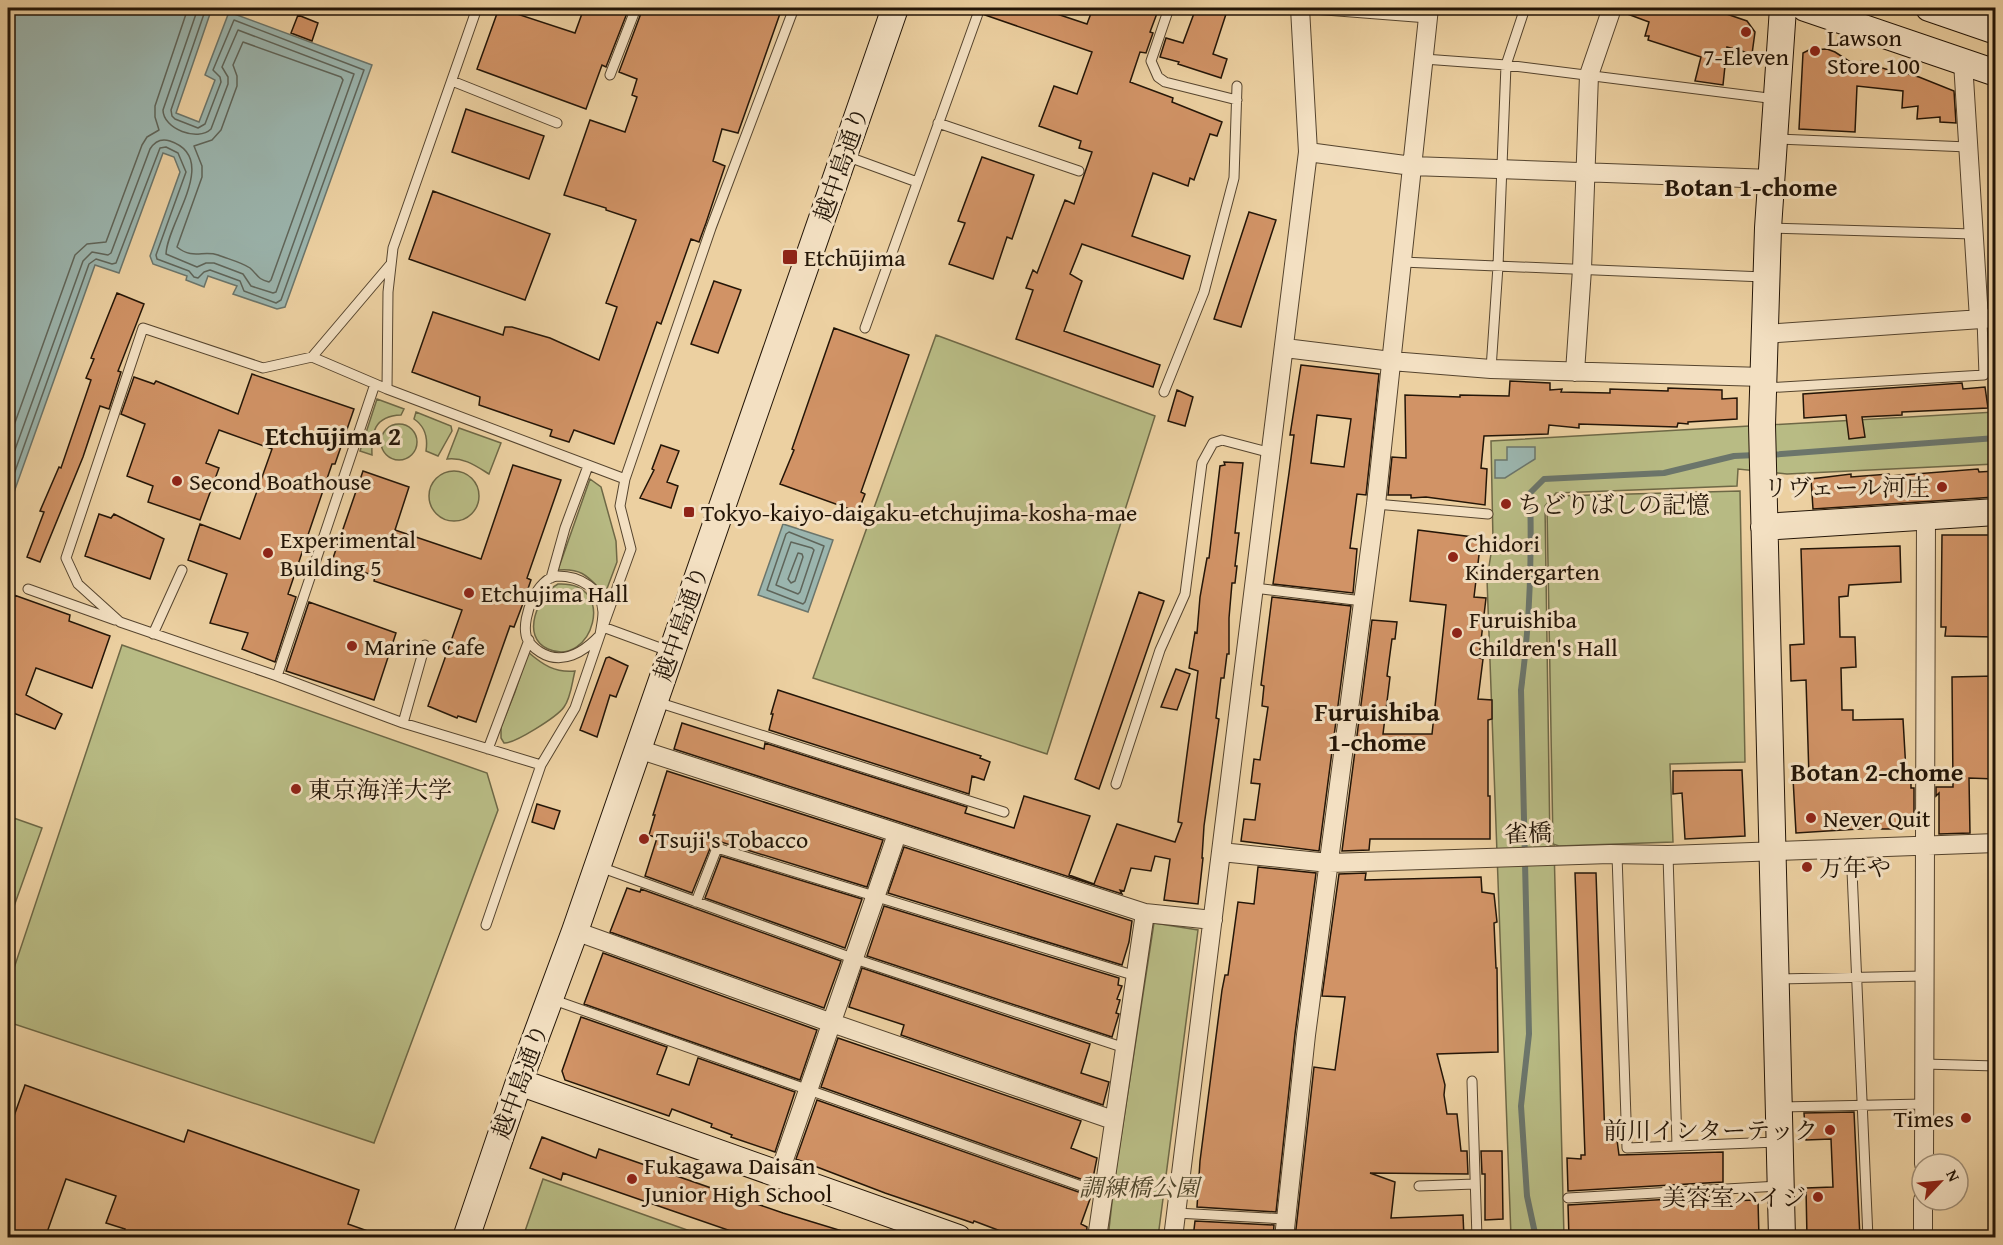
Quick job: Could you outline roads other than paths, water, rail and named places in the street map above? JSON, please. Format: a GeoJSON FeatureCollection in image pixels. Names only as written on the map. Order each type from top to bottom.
{"type":"FeatureCollection","features":[{"type":"Feature","properties":{"kind":"street","name":"越中島通り"},"geometry":{"type":"LineString","coordinates":[[466,1238],[519,1082],[575,931],[895,8]]}},
{"type":"Feature","properties":{"kind":"street"},"geometry":{"type":"LineString","coordinates":[[1173,1238],[1308,152],[1300,8]]}},
{"type":"Feature","properties":{"kind":"street"},"geometry":{"type":"LineString","coordinates":[[1575,372],[1582,269],[1589,75],[1612,8]]}},
{"type":"Feature","properties":{"kind":"street"},"geometry":{"type":"LineString","coordinates":[[1782,1238],[1762,425],[1768,228],[1783,8]]}},
{"type":"Feature","properties":{"kind":"street"},"geometry":{"type":"LineString","coordinates":[[1805,8],[1995,73]]}},
{"type":"Feature","properties":{"kind":"street"},"geometry":{"type":"LineString","coordinates":[[1929,8],[1995,31]]}},
{"type":"Feature","properties":{"kind":"street"},"geometry":{"type":"LineString","coordinates":[[1285,1228],[1306,1035],[1376,504],[1429,13]]}},
{"type":"Feature","properties":{"kind":"street"},"geometry":{"type":"LineString","coordinates":[[1764,334],[1985,319],[1973,234],[1963,62]]}},
{"type":"Feature","properties":{"kind":"street"},"geometry":{"type":"LineString","coordinates":[[1308,152],[1412,166],[1772,179]]}},
{"type":"Feature","properties":{"kind":"street"},"geometry":{"type":"LineString","coordinates":[[1285,348],[1391,361],[1491,369],[1763,383]]}},
{"type":"Feature","properties":{"kind":"street"},"geometry":{"type":"LineString","coordinates":[[1764,527],[1995,512]]}},
{"type":"Feature","properties":{"kind":"street"},"geometry":{"type":"LineString","coordinates":[[1924,1152],[1926,517]]}},
{"type":"Feature","properties":{"kind":"street"},"geometry":{"type":"LineString","coordinates":[[638,749],[1145,913],[1213,920]]}},
{"type":"Feature","properties":{"kind":"street"},"geometry":{"type":"LineString","coordinates":[[779,1174],[897,834]]}},
{"type":"Feature","properties":{"kind":"street","name":"雀橋"},"geometry":{"type":"LineString","coordinates":[[1221,852],[1329,863],[1569,855],[1668,855],[1995,843]]}},
{"type":"Feature","properties":{"kind":"street"},"geometry":{"type":"LineString","coordinates":[[1097,1238],[1145,913]]}},
{"type":"Feature","properties":{"kind":"street"},"geometry":{"type":"LineString","coordinates":[[575,931],[1113,1120]]}},
{"type":"Feature","properties":{"kind":"street"},"geometry":{"type":"LineString","coordinates":[[519,1082],[958,1238]]}},
{"type":"Feature","properties":{"kind":"street"},"geometry":{"type":"LineString","coordinates":[[1923,1212],[1923,1238]]}},
{"type":"Feature","properties":{"kind":"lane"},"geometry":{"type":"LineString","coordinates":[[387,389],[388,292],[393,248],[477,8]]}},
{"type":"Feature","properties":{"kind":"lane"},"geometry":{"type":"LineString","coordinates":[[610,75],[636,8]]}},
{"type":"Feature","properties":{"kind":"lane"},"geometry":{"type":"LineString","coordinates":[[486,925],[541,765],[575,708],[631,549],[620,506],[625,479],[711,228],[794,8]]}},
{"type":"Feature","properties":{"kind":"lane"},"geometry":{"type":"LineString","coordinates":[[865,328],[980,8]]}},
{"type":"Feature","properties":{"kind":"lane"},"geometry":{"type":"LineString","coordinates":[[1169,8],[1151,61],[1158,76],[1165,82],[1237,100]]}},
{"type":"Feature","properties":{"kind":"lane"},"geometry":{"type":"LineString","coordinates":[[1300,8],[1429,13]]}},
{"type":"Feature","properties":{"kind":"lane"},"geometry":{"type":"LineString","coordinates":[[1491,369],[1498,266],[1506,65],[1525,8]]}},
{"type":"Feature","properties":{"kind":"lane"},"geometry":{"type":"LineString","coordinates":[[1424,59],[1506,65],[1776,99]]}},
{"type":"Feature","properties":{"kind":"lane"},"geometry":{"type":"LineString","coordinates":[[452,81],[557,123]]}},
{"type":"Feature","properties":{"kind":"lane"},"geometry":{"type":"LineString","coordinates":[[1164,392],[1204,292],[1234,178],[1237,86]]}},
{"type":"Feature","properties":{"kind":"lane"},"geometry":{"type":"LineString","coordinates":[[938,123],[1080,171]]}},
{"type":"Feature","properties":{"kind":"lane"},"geometry":{"type":"LineString","coordinates":[[1774,139],[1968,147]]}},
{"type":"Feature","properties":{"kind":"lane"},"geometry":{"type":"LineString","coordinates":[[844,155],[917,182]]}},
{"type":"Feature","properties":{"kind":"lane"},"geometry":{"type":"LineString","coordinates":[[1768,228],[1973,234]]}},
{"type":"Feature","properties":{"kind":"lane"},"geometry":{"type":"LineString","coordinates":[[1402,262],[1767,277]]}},
{"type":"Feature","properties":{"kind":"lane"},"geometry":{"type":"LineString","coordinates":[[312,357],[391,265]]}},
{"type":"Feature","properties":{"kind":"lane"},"geometry":{"type":"LineString","coordinates":[[1763,383],[1984,375],[1985,319]]}},
{"type":"Feature","properties":{"kind":"lane"},"geometry":{"type":"LineString","coordinates":[[120,622],[78,584],[66,558],[143,328],[263,368],[312,357],[387,389],[625,479]]}},
{"type":"Feature","properties":{"kind":"lane"},"geometry":{"type":"LineString","coordinates":[[277,676],[375,384]]}},
{"type":"Feature","properties":{"kind":"lane"},"geometry":{"type":"LineString","coordinates":[[1116,784],[1160,650],[1185,594],[1202,463],[1213,443],[1222,440],[1271,453]]}},
{"type":"Feature","properties":{"kind":"lane"},"geometry":{"type":"LineString","coordinates":[[551,578],[565,528],[588,466]]}},
{"type":"Feature","properties":{"kind":"lane"},"geometry":{"type":"LineString","coordinates":[[1376,504],[1488,514]]}},
{"type":"Feature","properties":{"kind":"lane"},"geometry":{"type":"LineString","coordinates":[[153,634],[182,570]]}},
{"type":"Feature","properties":{"kind":"lane"},"geometry":{"type":"LineString","coordinates":[[557,576],[585,582],[598,595],[603,612],[602,631],[582,652],[565,658],[549,658],[535,649],[526,636],[526,619],[536,591],[551,578],[557,576]]}},
{"type":"Feature","properties":{"kind":"lane"},"geometry":{"type":"LineString","coordinates":[[1254,588],[1363,601]]}},
{"type":"Feature","properties":{"kind":"lane"},"geometry":{"type":"LineString","coordinates":[[28,589],[277,676],[403,723],[541,765]]}},
{"type":"Feature","properties":{"kind":"lane"},"geometry":{"type":"LineString","coordinates":[[602,631],[671,652]]}},
{"type":"Feature","properties":{"kind":"lane"},"geometry":{"type":"LineString","coordinates":[[488,749],[529,640]]}},
{"type":"Feature","properties":{"kind":"lane"},"geometry":{"type":"LineString","coordinates":[[403,723],[425,645]]}},
{"type":"Feature","properties":{"kind":"lane"},"geometry":{"type":"LineString","coordinates":[[654,701],[1004,812]]}},
{"type":"Feature","properties":{"kind":"lane"},"geometry":{"type":"LineString","coordinates":[[696,902],[717,848],[1136,976]]}},
{"type":"Feature","properties":{"kind":"lane"},"geometry":{"type":"LineString","coordinates":[[1851,848],[1868,1238]]}},
{"type":"Feature","properties":{"kind":"lane"},"geometry":{"type":"LineString","coordinates":[[1617,855],[1627,1148],[1780,1142]]}},
{"type":"Feature","properties":{"kind":"lane"},"geometry":{"type":"LineString","coordinates":[[1668,855],[1677,1145]]}},
{"type":"Feature","properties":{"kind":"lane"},"geometry":{"type":"LineString","coordinates":[[597,866],[855,959],[1125,1048]]}},
{"type":"Feature","properties":{"kind":"lane"},"geometry":{"type":"LineString","coordinates":[[1775,979],[1924,976]]}},
{"type":"Feature","properties":{"kind":"lane"},"geometry":{"type":"LineString","coordinates":[[550,999],[1104,1194]]}},
{"type":"Feature","properties":{"kind":"lane"},"geometry":{"type":"LineString","coordinates":[[1924,1064],[1995,1066]]}},
{"type":"Feature","properties":{"kind":"lane"},"geometry":{"type":"LineString","coordinates":[[1472,1081],[1477,1238]]}},
{"type":"Feature","properties":{"kind":"lane"},"geometry":{"type":"LineString","coordinates":[[1779,1107],[1924,1104]]}},
{"type":"Feature","properties":{"kind":"lane"},"geometry":{"type":"LineString","coordinates":[[1419,1186],[1475,1184]]}},
{"type":"Feature","properties":{"kind":"lane"},"geometry":{"type":"LineString","coordinates":[[1568,1198],[1781,1186]]}},
{"type":"Feature","properties":{"kind":"lane"},"geometry":{"type":"LineString","coordinates":[[1176,1213],[1285,1228]]}},
{"type":"Feature","properties":{"kind":"water"},"geometry":{"type":"Polygon","coordinates":[[[8,8],[212,8],[176,113],[199,122],[215,80],[205,75],[229,12],[372,65],[285,307],[277,309],[233,294],[237,286],[208,276],[204,287],[186,280],[187,276],[153,264],[150,256],[180,172],[174,157],[163,153],[119,273],[95,265],[8,509],[8,8]]]}},
{"type":"Feature","properties":{"kind":"water"},"geometry":{"type":"Polygon","coordinates":[[[1507,447],[1535,447],[1535,459],[1505,478],[1495,478],[1495,460],[1507,460],[1507,447]]]}},
{"type":"Feature","properties":{"kind":"water"},"geometry":{"type":"Polygon","coordinates":[[[783,524],[833,540],[808,612],[758,595],[783,524]]]}},
{"type":"Feature","properties":{"kind":"waterway"},"geometry":{"type":"LineString","coordinates":[[1769,455],[1996,438]]}},
{"type":"Feature","properties":{"kind":"waterway"},"geometry":{"type":"LineString","coordinates":[[1536,1238],[1527,1196],[1521,1106],[1529,1034],[1521,690],[1530,592],[1530,493],[1544,479],[1664,473],[1734,456],[1756,455]]}},
{"type":"Feature","properties":{"kind":"place","name":"7-Eleven"},"geometry":{"type":"Point","coordinates":[1746,32]}},
{"type":"Feature","properties":{"kind":"place","name":"Lawson Store 100"},"geometry":{"type":"Point","coordinates":[1815,51]}},
{"type":"Feature","properties":{"kind":"place","name":"Etchūjima"},"geometry":{"type":"Point","coordinates":[790,257]}},
{"type":"Feature","properties":{"kind":"place","name":"Second Boathouse"},"geometry":{"type":"Point","coordinates":[177,481]}},
{"type":"Feature","properties":{"kind":"place","name":"リヴェール河庄"},"geometry":{"type":"Point","coordinates":[1942,487]}},
{"type":"Feature","properties":{"kind":"place","name":"ちどりばしの記憶"},"geometry":{"type":"Point","coordinates":[1506,504]}},
{"type":"Feature","properties":{"kind":"place","name":"Tokyo-kaiyo-daigaku-etchujima-kosha-mae"},"geometry":{"type":"Point","coordinates":[689,512]}},
{"type":"Feature","properties":{"kind":"place","name":"Experimental Building 5"},"geometry":{"type":"Point","coordinates":[268,553]}},
{"type":"Feature","properties":{"kind":"place","name":"Chidori Kindergarten"},"geometry":{"type":"Point","coordinates":[1453,557]}},
{"type":"Feature","properties":{"kind":"place","name":"Etchujima Hall"},"geometry":{"type":"Point","coordinates":[469,593]}},
{"type":"Feature","properties":{"kind":"place","name":"Furuishiba Children's Hall"},"geometry":{"type":"Point","coordinates":[1457,633]}},
{"type":"Feature","properties":{"kind":"place","name":"Marine Cafe"},"geometry":{"type":"Point","coordinates":[352,646]}},
{"type":"Feature","properties":{"kind":"place","name":"東京海洋大学"},"geometry":{"type":"Point","coordinates":[296,789]}},
{"type":"Feature","properties":{"kind":"place","name":"Never Quit"},"geometry":{"type":"Point","coordinates":[1811,818]}},
{"type":"Feature","properties":{"kind":"place","name":"Tsuji's Tobacco"},"geometry":{"type":"Point","coordinates":[644,839]}},
{"type":"Feature","properties":{"kind":"place","name":"万年や"},"geometry":{"type":"Point","coordinates":[1807,867]}},
{"type":"Feature","properties":{"kind":"place","name":"Times"},"geometry":{"type":"Point","coordinates":[1966,1118]}},
{"type":"Feature","properties":{"kind":"place","name":"前川インターテック"},"geometry":{"type":"Point","coordinates":[1830,1130]}},
{"type":"Feature","properties":{"kind":"place","name":"Fukagawa Daisan Junior High School"},"geometry":{"type":"Point","coordinates":[632,1179]}},
{"type":"Feature","properties":{"kind":"place","name":"美容室ハイジ"},"geometry":{"type":"Point","coordinates":[1818,1197]}},
{"type":"Feature","properties":{"kind":"district","name":"Botan 1-chome"},"geometry":{"type":"Point","coordinates":[1751,186]}},
{"type":"Feature","properties":{"kind":"district","name":"Etchūjima 2"},"geometry":{"type":"Point","coordinates":[333,435]}},
{"type":"Feature","properties":{"kind":"district","name":"Furuishiba 1-chome"},"geometry":{"type":"Point","coordinates":[1377,726]}},
{"type":"Feature","properties":{"kind":"district","name":"Botan 2-chome"},"geometry":{"type":"Point","coordinates":[1877,771]}},
{"type":"Feature","properties":{"kind":"park label","name":"調練橋公園"},"geometry":{"type":"Point","coordinates":[1139,1187]}}]}
